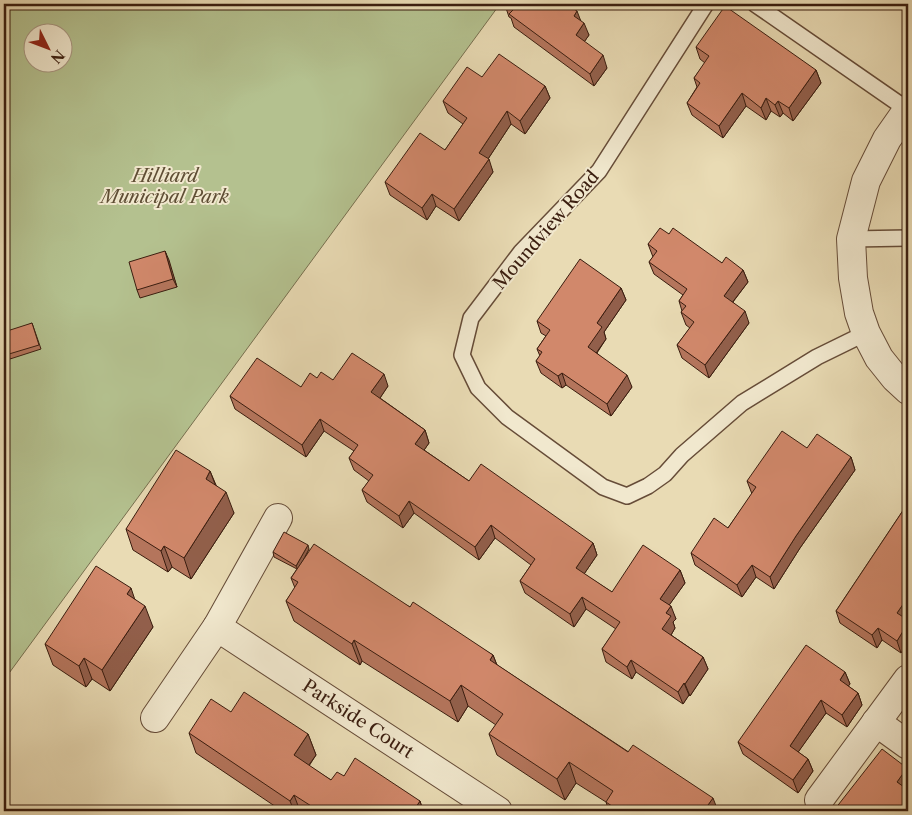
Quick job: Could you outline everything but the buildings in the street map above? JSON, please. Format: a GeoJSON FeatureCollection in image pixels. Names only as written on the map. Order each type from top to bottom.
{"type":"FeatureCollection","features":[{"type":"Feature","properties":{"kind":"street"},"geometry":{"type":"LineString","coordinates":[[908,109],[887,139],[866,181],[851,239],[853,278],[859,313],[866,333],[879,358],[895,378],[908,390]]}},
{"type":"Feature","properties":{"kind":"street"},"geometry":{"type":"LineString","coordinates":[[155,718],[217,627],[278,518]]}},
{"type":"Feature","properties":{"kind":"street","name":"Parkside Court"},"geometry":{"type":"LineString","coordinates":[[217,627],[498,811]]}},
{"type":"Feature","properties":{"kind":"street"},"geometry":{"type":"LineString","coordinates":[[820,800],[908,679]]}},
{"type":"Feature","properties":{"kind":"street"},"geometry":{"type":"LineString","coordinates":[[876,722],[908,745]]}},
{"type":"Feature","properties":{"kind":"lane","name":"Moundview Road"},"geometry":{"type":"LineString","coordinates":[[706,4],[599,171],[521,252],[471,318],[462,355],[478,388],[507,418],[603,487],[627,496],[648,486],[665,474],[682,455],[742,403],[817,357],[866,333]]}},
{"type":"Feature","properties":{"kind":"lane"},"geometry":{"type":"LineString","coordinates":[[755,4],[908,109]]}},
{"type":"Feature","properties":{"kind":"lane"},"geometry":{"type":"LineString","coordinates":[[851,239],[908,238]]}},
{"type":"Feature","properties":{"kind":"green space","name":"Hilliard Municipal Park"},"geometry":{"type":"Polygon","coordinates":[[[4,4],[500,4],[4,680],[4,4]]]}}]}
